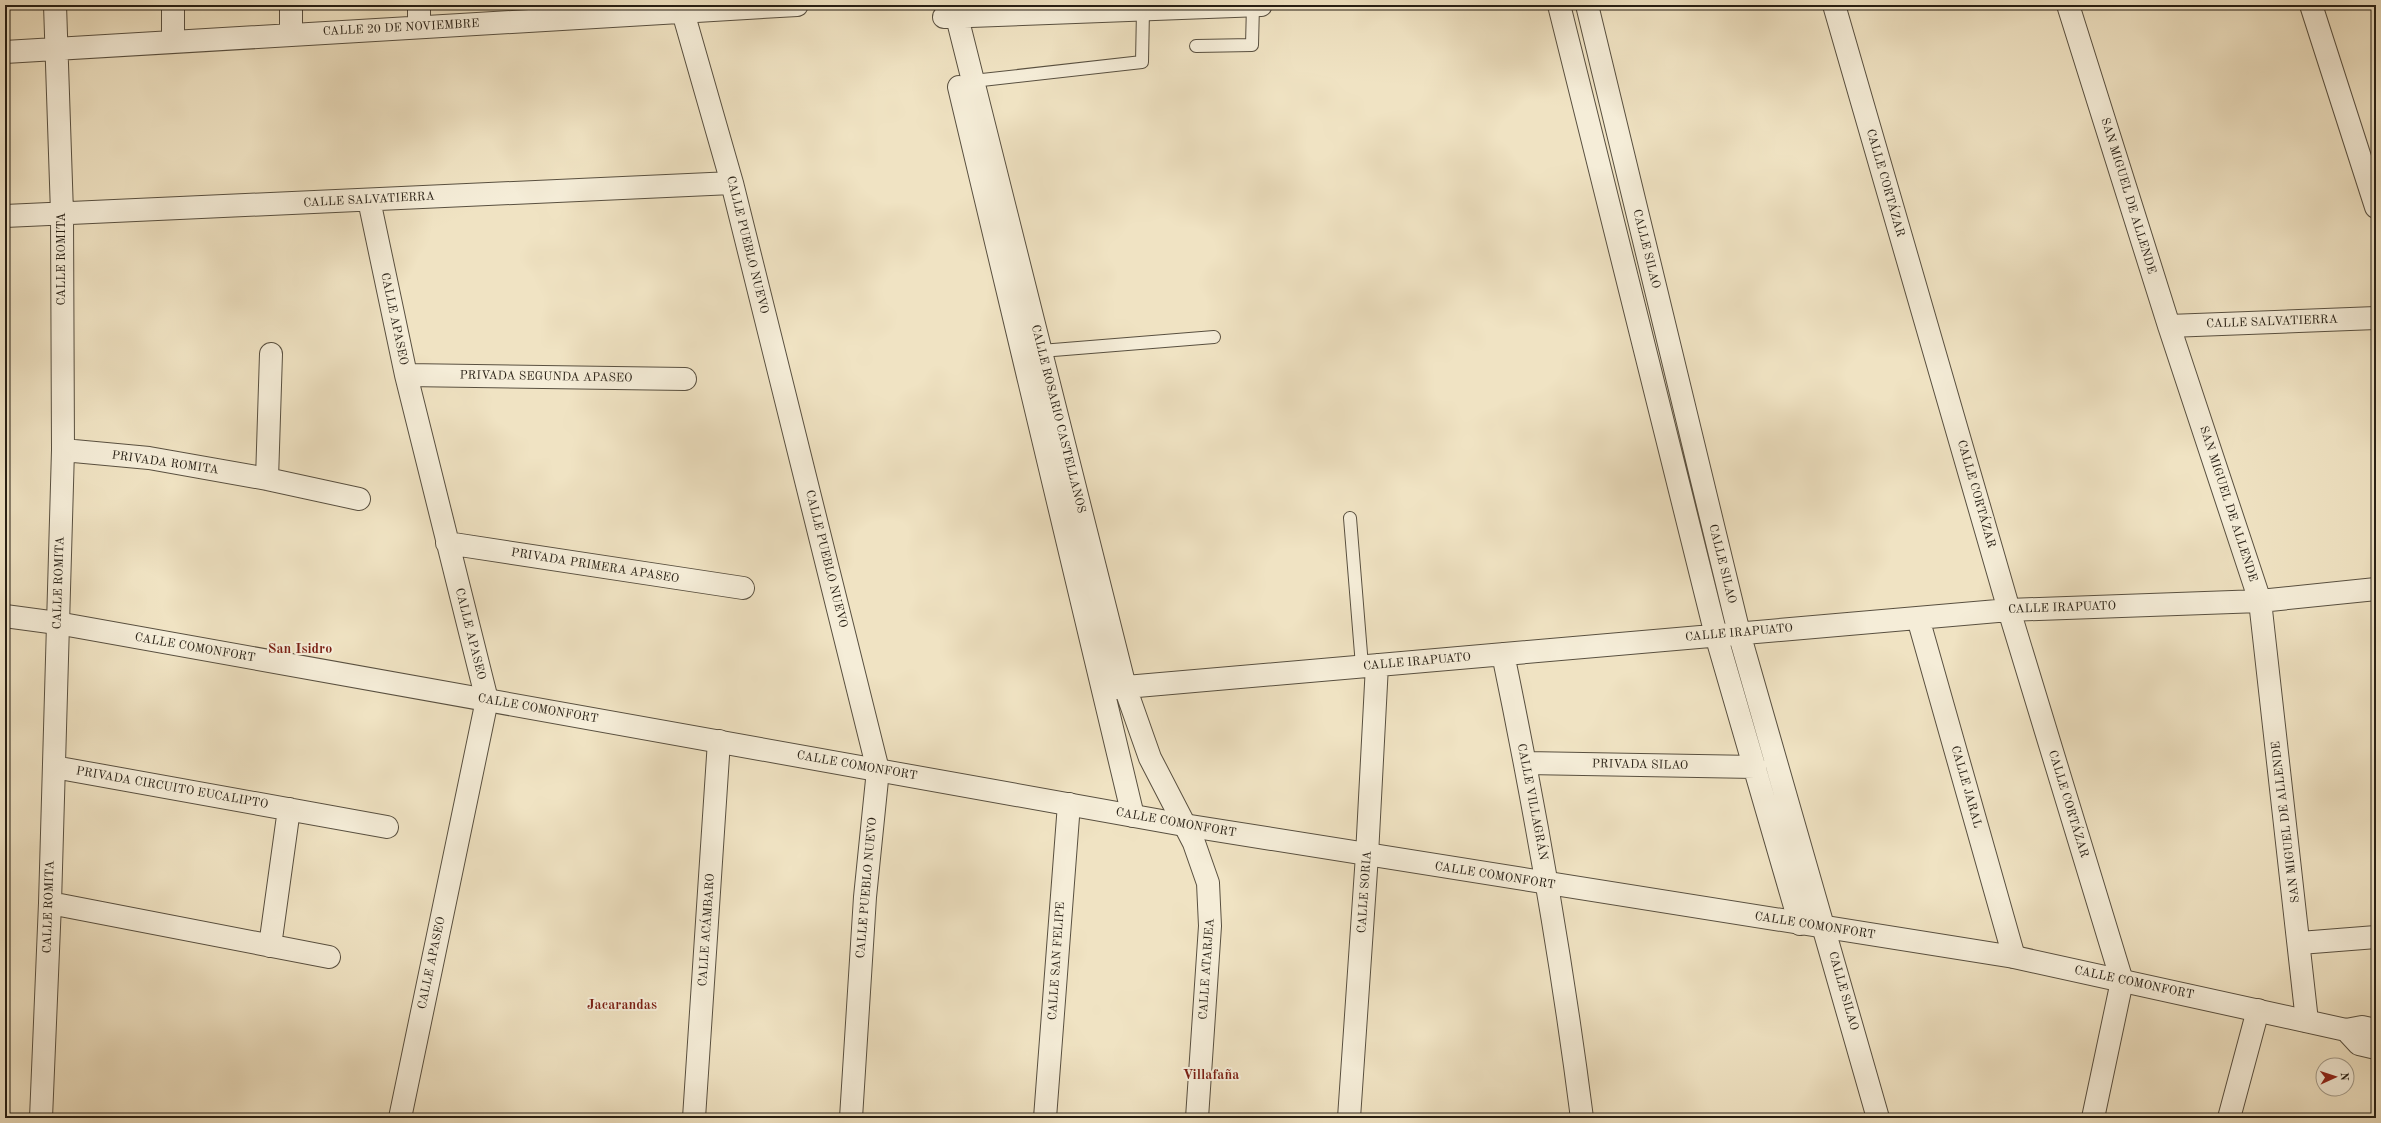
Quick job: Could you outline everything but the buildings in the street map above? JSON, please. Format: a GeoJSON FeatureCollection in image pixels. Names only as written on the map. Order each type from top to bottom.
{"type":"FeatureCollection","features":[{"type":"Feature","properties":{"kind":"street"},"geometry":{"type":"LineString","coordinates":[[41,5],[48,49]]}},
{"type":"Feature","properties":{"kind":"street"},"geometry":{"type":"LineString","coordinates":[[48,49],[55,5]]}},
{"type":"Feature","properties":{"kind":"street"},"geometry":{"type":"LineString","coordinates":[[173,5],[173,42]]}},
{"type":"Feature","properties":{"kind":"street"},"geometry":{"type":"LineString","coordinates":[[291,5],[291,35]]}},
{"type":"Feature","properties":{"kind":"street"},"geometry":{"type":"LineString","coordinates":[[419,5],[419,27]]}},
{"type":"Feature","properties":{"kind":"street","name":"CALLE 20 DE NOVIEMBRE"},"geometry":{"type":"LineString","coordinates":[[5,52],[419,27],[538,13],[658,9],[683,12],[786,5]]}},
{"type":"Feature","properties":{"kind":"street"},"geometry":{"type":"LineString","coordinates":[[949,11],[1261,5]]}},
{"type":"Feature","properties":{"kind":"street","name":"CALLE SILAO"},"geometry":{"type":"LineString","coordinates":[[1560,5],[1716,635],[1800,924]]}},
{"type":"Feature","properties":{"kind":"street","name":"CALLE SILAO"},"geometry":{"type":"LineString","coordinates":[[1587,5],[1739,633],[1825,927],[1878,1118]]}},
{"type":"Feature","properties":{"kind":"street","name":"CALLE CORTÁZAR"},"geometry":{"type":"LineString","coordinates":[[1834,5],[2009,610],[2122,981]]}},
{"type":"Feature","properties":{"kind":"street","name":"SAN MIGUEL DE ALLENDE"},"geometry":{"type":"LineString","coordinates":[[2068,5],[2169,326],[2260,600],[2300,943],[2307,1021]]}},
{"type":"Feature","properties":{"kind":"street"},"geometry":{"type":"LineString","coordinates":[[2311,5],[2376,207]]}},
{"type":"Feature","properties":{"kind":"street","name":"CALLE ROSARIO CASTELLANOS"},"geometry":{"type":"LineString","coordinates":[[949,11],[973,81],[1125,687],[1150,758],[1184,825]]}},
{"type":"Feature","properties":{"kind":"street","name":"CALLE ROSARIO CASTELLANOS"},"geometry":{"type":"LineString","coordinates":[[949,11],[1103,689],[1134,816]]}},
{"type":"Feature","properties":{"kind":"street","name":"CALLE PUEBLO NUEVO"},"geometry":{"type":"LineString","coordinates":[[683,12],[732,183],[878,770],[864,905],[851,1118]]}},
{"type":"Feature","properties":{"kind":"street","name":"CALLE ROMITA"},"geometry":{"type":"LineString","coordinates":[[41,1118],[50,903],[63,450],[62,214],[48,49]]}},
{"type":"Feature","properties":{"kind":"street","name":"CALLE SALVATIERRA"},"geometry":{"type":"LineString","coordinates":[[5,216],[732,183]]}},
{"type":"Feature","properties":{"kind":"street","name":"CALLE APASEO"},"geometry":{"type":"LineString","coordinates":[[369,200],[406,376],[487,700],[400,1118]]}},
{"type":"Feature","properties":{"kind":"street","name":"CALLE SALVATIERRA"},"geometry":{"type":"LineString","coordinates":[[2169,326],[2376,318]]}},
{"type":"Feature","properties":{"kind":"street"},"geometry":{"type":"LineString","coordinates":[[267,479],[271,354]]}},
{"type":"Feature","properties":{"kind":"street","name":"PRIVADA SEGUNDA APASEO"},"geometry":{"type":"LineString","coordinates":[[406,376],[685,379]]}},
{"type":"Feature","properties":{"kind":"street","name":"PRIVADA ROMITA"},"geometry":{"type":"LineString","coordinates":[[63,450],[149,458],[267,479],[359,499]]}},
{"type":"Feature","properties":{"kind":"street","name":"PRIVADA PRIMERA APASEO"},"geometry":{"type":"LineString","coordinates":[[447,543],[743,588]]}},
{"type":"Feature","properties":{"kind":"street","name":"CALLE IRAPUATO"},"geometry":{"type":"LineString","coordinates":[[1103,689],[2009,610],[2260,600],[2376,589]]}},
{"type":"Feature","properties":{"kind":"street","name":"CALLE COMONFORT"},"geometry":{"type":"LineString","coordinates":[[5,616],[58,623],[1184,825],[2014,957],[2346,1030],[2362,1027],[2376,1030]]}},
{"type":"Feature","properties":{"kind":"street","name":"CALLE JARAL"},"geometry":{"type":"LineString","coordinates":[[1918,618],[2014,957]]}},
{"type":"Feature","properties":{"kind":"street","name":"CALLE VILLAGRÁN"},"geometry":{"type":"LineString","coordinates":[[1503,654],[1526,763],[1548,884],[1571,1032],[1582,1118]]}},
{"type":"Feature","properties":{"kind":"street","name":"CALLE SORIA"},"geometry":{"type":"LineString","coordinates":[[1349,1118],[1367,855],[1369,666]]}},
{"type":"Feature","properties":{"kind":"street","name":"CALLE ACÁMBARO"},"geometry":{"type":"LineString","coordinates":[[694,1118],[719,741]]}},
{"type":"Feature","properties":{"kind":"street","name":"PRIVADA SILAO"},"geometry":{"type":"LineString","coordinates":[[1526,763],[1755,767]]}},
{"type":"Feature","properties":{"kind":"street","name":"PRIVADA CIRCUITO EUCALIPTO"},"geometry":{"type":"LineString","coordinates":[[54,767],[387,827]]}},
{"type":"Feature","properties":{"kind":"street","name":"CALLE SAN FELIPE"},"geometry":{"type":"LineString","coordinates":[[1045,1118],[1069,804]]}},
{"type":"Feature","properties":{"kind":"street"},"geometry":{"type":"LineString","coordinates":[[270,946],[289,809]]}},
{"type":"Feature","properties":{"kind":"street","name":"CALLE ATARJEA"},"geometry":{"type":"LineString","coordinates":[[1184,825],[1202,863],[1210,904],[1197,1118]]}},
{"type":"Feature","properties":{"kind":"street"},"geometry":{"type":"LineString","coordinates":[[50,903],[329,957]]}},
{"type":"Feature","properties":{"kind":"street"},"geometry":{"type":"LineString","coordinates":[[2300,943],[2376,937]]}},
{"type":"Feature","properties":{"kind":"street"},"geometry":{"type":"LineString","coordinates":[[2093,1118],[2122,981]]}},
{"type":"Feature","properties":{"kind":"street"},"geometry":{"type":"LineString","coordinates":[[2229,1118],[2258,1010]]}},
{"type":"Feature","properties":{"kind":"street"},"geometry":{"type":"LineString","coordinates":[[2346,1030],[2359,1044],[2376,1048]]}},
{"type":"Feature","properties":{"kind":"lane"},"geometry":{"type":"LineString","coordinates":[[1196,46],[1252,45],[1254,5]]}},
{"type":"Feature","properties":{"kind":"lane"},"geometry":{"type":"LineString","coordinates":[[973,81],[1142,62],[1143,7]]}},
{"type":"Feature","properties":{"kind":"lane"},"geometry":{"type":"LineString","coordinates":[[1041,351],[1214,337]]}},
{"type":"Feature","properties":{"kind":"lane"},"geometry":{"type":"LineString","coordinates":[[1350,518],[1369,666]]}},
{"type":"Feature","properties":{"kind":"district","name":"San Isidro"},"geometry":{"type":"Point","coordinates":[300,649]}},
{"type":"Feature","properties":{"kind":"district","name":"Jacarandas"},"geometry":{"type":"Point","coordinates":[622,1005]}},
{"type":"Feature","properties":{"kind":"district","name":"Villafaña"},"geometry":{"type":"Point","coordinates":[1211,1075]}}]}
